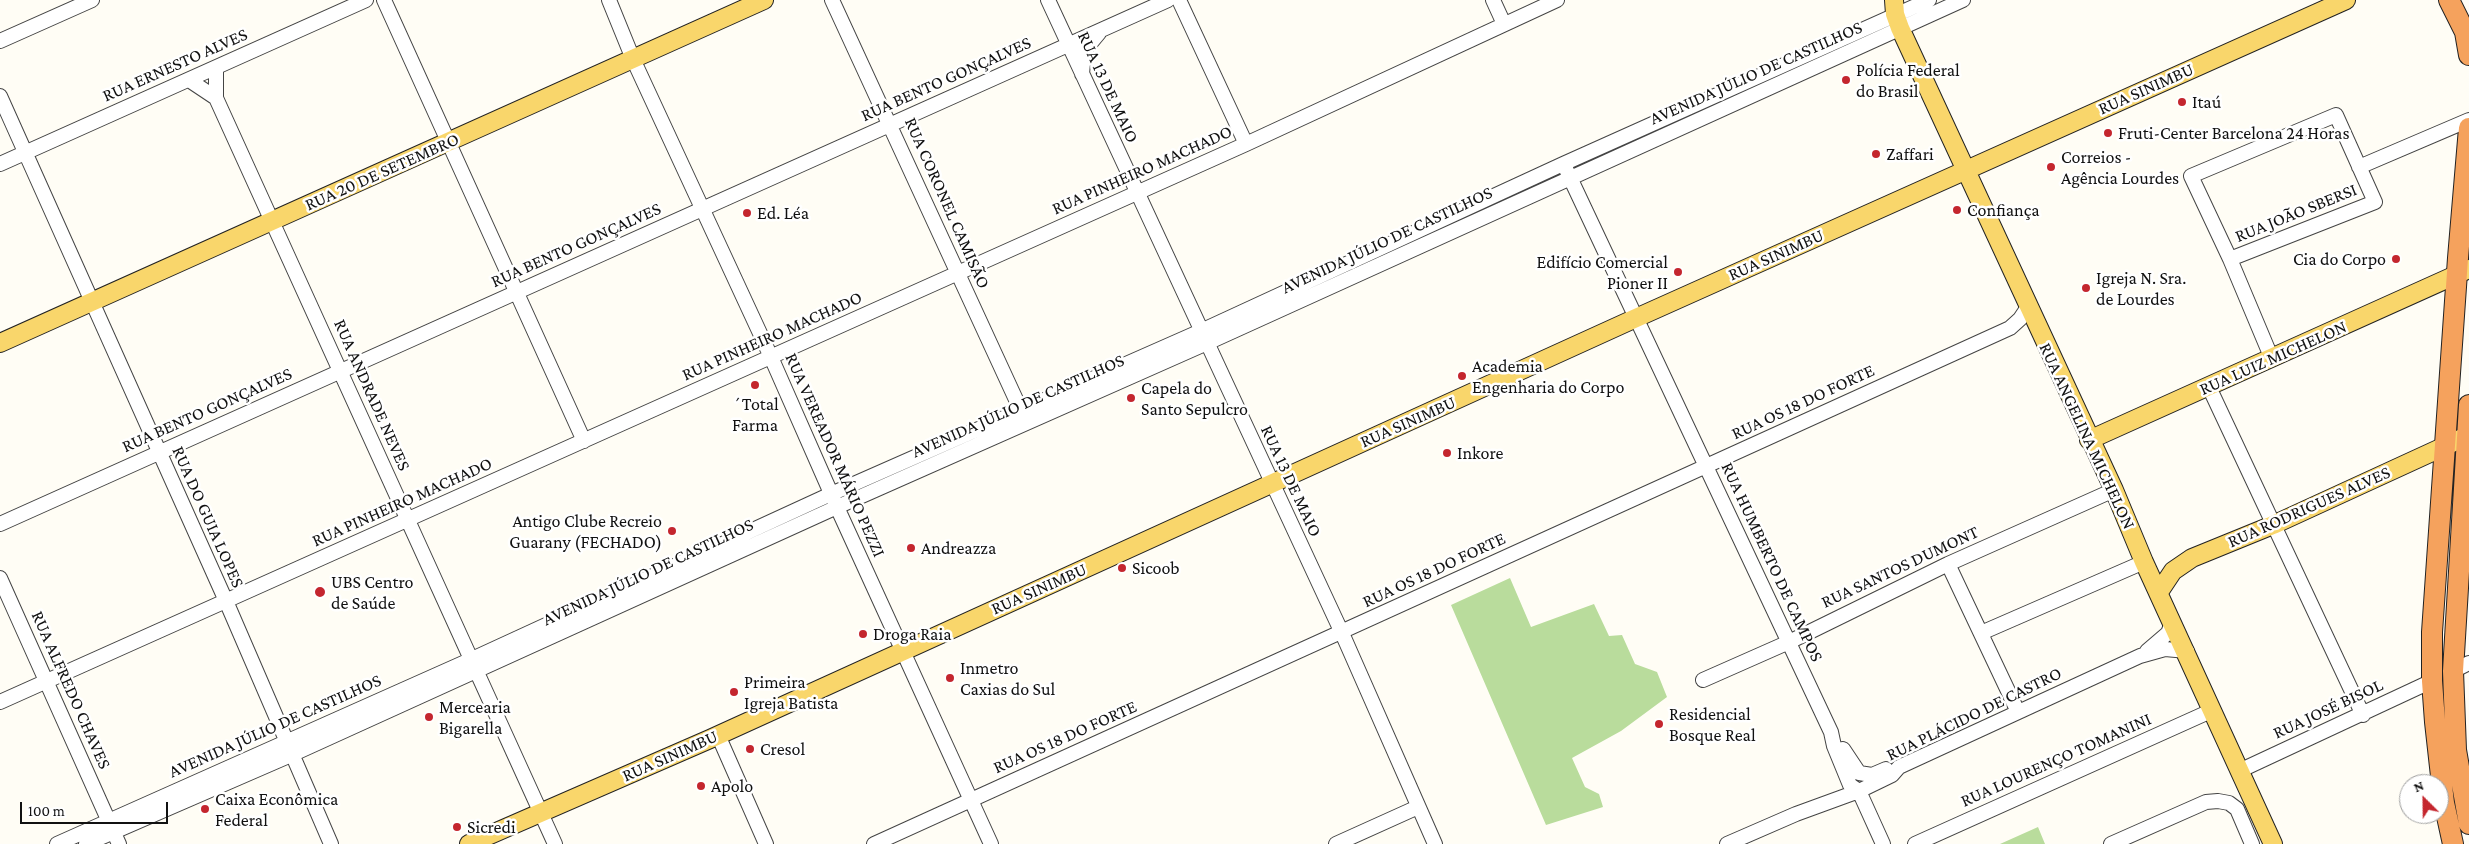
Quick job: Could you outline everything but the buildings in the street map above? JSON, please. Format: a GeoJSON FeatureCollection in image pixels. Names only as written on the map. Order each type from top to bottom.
{"type":"FeatureCollection","features":[{"type":"Feature","properties":{"kind":"highway"},"geometry":{"type":"LineString","coordinates":[[2449,0],[2465,32],[2469,55]]}},
{"type":"Feature","properties":{"kind":"highway"},"geometry":{"type":"LineString","coordinates":[[2453,844],[2444,803],[2432,681],[2433,607],[2444,446],[2463,272],[2469,128]]}},
{"type":"Feature","properties":{"kind":"highway"},"geometry":{"type":"LineString","coordinates":[[2469,405],[2461,667],[2456,750],[2469,824]]}},
{"type":"Feature","properties":{"kind":"main road","name":"RUA 20 DE SETEMBRO"},"geometry":{"type":"LineString","coordinates":[[0,343],[764,0]]}},
{"type":"Feature","properties":{"kind":"main road","name":"RUA SINIMBU"},"geometry":{"type":"LineString","coordinates":[[469,844],[718,735],[1966,169],[2346,0]]}},
{"type":"Feature","properties":{"kind":"main road","name":"RUA ANGELINA MICHELON"},"geometry":{"type":"LineString","coordinates":[[1897,14],[2038,330],[2114,490],[2144,562],[2187,651],[2273,844]]}},
{"type":"Feature","properties":{"kind":"main road","name":"RUA LUIZ MICHELON"},"geometry":{"type":"LineString","coordinates":[[2089,440],[2463,272]]}},
{"type":"Feature","properties":{"kind":"main road","name":"RUA RODRIGUES ALVES"},"geometry":{"type":"LineString","coordinates":[[2159,592],[2173,571],[2192,558],[2273,525],[2468,435]]}},
{"type":"Feature","properties":{"kind":"street"},"geometry":{"type":"LineString","coordinates":[[0,41],[92,0]]}},
{"type":"Feature","properties":{"kind":"street","name":"RUA ERNESTO ALVES"},"geometry":{"type":"LineString","coordinates":[[0,164],[366,0]]}},
{"type":"Feature","properties":{"kind":"street"},"geometry":{"type":"LineString","coordinates":[[384,0],[584,441]]}},
{"type":"Feature","properties":{"kind":"street","name":"RUA VEREADOR MÁRIO PEZZI"},"geometry":{"type":"LineString","coordinates":[[609,0],[633,59],[771,357],[902,651],[991,844]]}},
{"type":"Feature","properties":{"kind":"street","name":"RUA CORONEL CAMISÃO"},"geometry":{"type":"LineString","coordinates":[[832,0],[1026,423]]}},
{"type":"Feature","properties":{"kind":"street","name":"RUA 13 DE MAIO"},"geometry":{"type":"LineString","coordinates":[[1048,0],[1342,633],[1435,844]]}},
{"type":"Feature","properties":{"kind":"street","name":"RUA BENTO GONÇALVES"},"geometry":{"type":"LineString","coordinates":[[0,524],[1168,0]]}},
{"type":"Feature","properties":{"kind":"street"},"geometry":{"type":"LineString","coordinates":[[1178,0],[1246,144]]}},
{"type":"Feature","properties":{"kind":"street"},"geometry":{"type":"LineString","coordinates":[[1493,0],[1504,24]]}},
{"type":"Feature","properties":{"kind":"street","name":"RUA PINHEIRO MACHADO"},"geometry":{"type":"LineString","coordinates":[[0,702],[1246,144],[1557,0]]}},
{"type":"Feature","properties":{"kind":"street","name":"AVENIDA JÚLIO DE CASTILHOS"},"geometry":{"type":"LineString","coordinates":[[1204,337],[1563,164],[1928,0]]}},
{"type":"Feature","properties":{"kind":"street","name":"AVENIDA JÚLIO DE CASTILHOS"},"geometry":{"type":"LineString","coordinates":[[86,844],[236,771],[420,690],[888,476],[928,451],[968,433],[1020,410],[1114,384],[1155,359],[1570,177],[1897,14],[1963,0]]}},
{"type":"Feature","properties":{"kind":"street"},"geometry":{"type":"LineString","coordinates":[[1082,74],[1084,51],[1090,41],[1102,30]]}},
{"type":"Feature","properties":{"kind":"street","name":"RUA ANDRADE NEVES"},"geometry":{"type":"LineString","coordinates":[[216,68],[216,98],[555,844]]}},
{"type":"Feature","properties":{"kind":"street"},"geometry":{"type":"LineString","coordinates":[[189,80],[216,98]]}},
{"type":"Feature","properties":{"kind":"street","name":"RUA DO GUIA LOPES"},"geometry":{"type":"LineString","coordinates":[[0,96],[90,302],[226,601],[331,844]]}},
{"type":"Feature","properties":{"kind":"street"},"geometry":{"type":"LineString","coordinates":[[2272,359],[2230,259],[2191,176],[2336,115],[2359,167],[2469,120]]}},
{"type":"Feature","properties":{"kind":"street","name":"RUA HUMBERTO DE CAMPOS"},"geometry":{"type":"LineString","coordinates":[[1563,164],[1831,732],[1854,788],[1883,844]]}},
{"type":"Feature","properties":{"kind":"street","name":"RUA JOÃO SBERSI"},"geometry":{"type":"LineString","coordinates":[[2230,259],[2375,202],[2359,167]]}},
{"type":"Feature","properties":{"kind":"street","name":"RUA OS 18 DO FORTE"},"geometry":{"type":"LineString","coordinates":[[874,844],[2010,328],[2020,320],[2028,307]]}},
{"type":"Feature","properties":{"kind":"street","name":"RUA OS 18 DO FORTE"},"geometry":{"type":"LineString","coordinates":[[2010,328],[2024,326],[2038,330]]}},
{"type":"Feature","properties":{"kind":"street","name":"AVENIDA JÚLIO DE CASTILHOS"},"geometry":{"type":"LineString","coordinates":[[888,476],[934,464],[1026,423],[1109,371],[1155,359]]}},
{"type":"Feature","properties":{"kind":"street"},"geometry":{"type":"LineString","coordinates":[[1109,371],[1114,384]]}},
{"type":"Feature","properties":{"kind":"street"},"geometry":{"type":"LineString","coordinates":[[2209,387],[2363,715]]}},
{"type":"Feature","properties":{"kind":"street"},"geometry":{"type":"LineString","coordinates":[[968,433],[974,446]]}},
{"type":"Feature","properties":{"kind":"street"},"geometry":{"type":"LineString","coordinates":[[928,451],[934,464]]}},
{"type":"Feature","properties":{"kind":"street","name":"RUA SANTOS DUMONT"},"geometry":{"type":"LineString","coordinates":[[1703,680],[1788,642],[1948,564],[2114,490]]}},
{"type":"Feature","properties":{"kind":"street"},"geometry":{"type":"LineString","coordinates":[[1981,634],[2144,562]]}},
{"type":"Feature","properties":{"kind":"street"},"geometry":{"type":"LineString","coordinates":[[1948,564],[2018,712]]}},
{"type":"Feature","properties":{"kind":"street","name":"RUA ALFREDO CHAVES"},"geometry":{"type":"LineString","coordinates":[[0,578],[114,832]]}},
{"type":"Feature","properties":{"kind":"street","name":"RUA PLÁCIDO DE CASTRO"},"geometry":{"type":"LineString","coordinates":[[2140,656],[2160,642],[2168,633],[2172,623]]}},
{"type":"Feature","properties":{"kind":"street","name":"RUA PLÁCIDO DE CASTRO"},"geometry":{"type":"LineString","coordinates":[[1727,844],[1854,788],[1892,775],[1899,767],[2140,656],[2165,649],[2187,651]]}},
{"type":"Feature","properties":{"kind":"street","name":"RUA JOSÉ BISOL"},"geometry":{"type":"LineString","coordinates":[[2239,771],[2363,715],[2432,681]]}},
{"type":"Feature","properties":{"kind":"street","name":"RUA LOURENÇO TOMANINI"},"geometry":{"type":"LineString","coordinates":[[1915,844],[2213,710]]}},
{"type":"Feature","properties":{"kind":"street","name":"RUA HUMBERTO DE CAMPOS"},"geometry":{"type":"LineString","coordinates":[[1831,732],[1859,773],[1872,775],[1888,768],[1899,767]]}},
{"type":"Feature","properties":{"kind":"street"},"geometry":{"type":"LineString","coordinates":[[718,735],[766,844]]}},
{"type":"Feature","properties":{"kind":"street"},"geometry":{"type":"LineString","coordinates":[[2111,844],[2206,802],[2218,801],[2229,803],[2237,810],[2252,844]]}},
{"type":"Feature","properties":{"kind":"street"},"geometry":{"type":"LineString","coordinates":[[1336,844],[1418,807]]}},
{"type":"Feature","properties":{"kind":"street","name":"AVENIDA JÚLIO DE CASTILHOS"},"geometry":{"type":"LineString","coordinates":[[57,844],[114,832]]}},
{"type":"Feature","properties":{"kind":"green space"},"geometry":{"type":"Polygon","coordinates":[[[1510,578],[1531,627],[1594,604],[1609,636],[1622,635],[1635,664],[1657,672],[1667,697],[1621,731],[1572,758],[1585,787],[1599,794],[1603,807],[1546,825],[1451,605],[1510,578]]]}},
{"type":"Feature","properties":{"kind":"green space"},"geometry":{"type":"Polygon","coordinates":[[[2038,827],[2045,844],[2000,844],[2038,827]]]}},
{"type":"Feature","properties":{"kind":"place","name":"Polícia Federal do Brasil"},"geometry":{"type":"Point","coordinates":[1846,80]}},
{"type":"Feature","properties":{"kind":"place","name":"Itaú"},"geometry":{"type":"Point","coordinates":[2182,102]}},
{"type":"Feature","properties":{"kind":"place","name":"Fruti-Center Barcelona 24 Horas"},"geometry":{"type":"Point","coordinates":[2108,133]}},
{"type":"Feature","properties":{"kind":"place","name":"Zaffari"},"geometry":{"type":"Point","coordinates":[1876,154]}},
{"type":"Feature","properties":{"kind":"place","name":"Correios - Agência Lourdes"},"geometry":{"type":"Point","coordinates":[2051,167]}},
{"type":"Feature","properties":{"kind":"place","name":"Confiança"},"geometry":{"type":"Point","coordinates":[1957,210]}},
{"type":"Feature","properties":{"kind":"place","name":"Ed. Léa"},"geometry":{"type":"Point","coordinates":[747,213]}},
{"type":"Feature","properties":{"kind":"place","name":"Cia do Corpo"},"geometry":{"type":"Point","coordinates":[2396,259]}},
{"type":"Feature","properties":{"kind":"place","name":"Edifício Comercial Pioner II"},"geometry":{"type":"Point","coordinates":[1678,272]}},
{"type":"Feature","properties":{"kind":"place","name":"Igreja N. Sra. de Lourdes"},"geometry":{"type":"Point","coordinates":[2086,288]}},
{"type":"Feature","properties":{"kind":"place","name":"Academia Engenharia do Corpo"},"geometry":{"type":"Point","coordinates":[1462,376]}},
{"type":"Feature","properties":{"kind":"place","name":"´Total Farma"},"geometry":{"type":"Point","coordinates":[755,385]}},
{"type":"Feature","properties":{"kind":"place","name":"Capela do Santo Sepulcro"},"geometry":{"type":"Point","coordinates":[1131,398]}},
{"type":"Feature","properties":{"kind":"place","name":"Inkore"},"geometry":{"type":"Point","coordinates":[1447,453]}},
{"type":"Feature","properties":{"kind":"place","name":"Antigo Clube Recreio Guarany (FECHADO)"},"geometry":{"type":"Point","coordinates":[672,531]}},
{"type":"Feature","properties":{"kind":"place","name":"Andreazza"},"geometry":{"type":"Point","coordinates":[911,548]}},
{"type":"Feature","properties":{"kind":"place","name":"Sicoob"},"geometry":{"type":"Point","coordinates":[1122,568]}},
{"type":"Feature","properties":{"kind":"place","name":"UBS Centro de Saúde"},"geometry":{"type":"Point","coordinates":[320,592]}},
{"type":"Feature","properties":{"kind":"place","name":"Droga Raia"},"geometry":{"type":"Point","coordinates":[863,634]}},
{"type":"Feature","properties":{"kind":"place","name":"Inmetro Caxias do Sul"},"geometry":{"type":"Point","coordinates":[950,678]}},
{"type":"Feature","properties":{"kind":"place","name":"Primeira Igreja Batista"},"geometry":{"type":"Point","coordinates":[734,692]}},
{"type":"Feature","properties":{"kind":"place","name":"Mercearia Bigarella"},"geometry":{"type":"Point","coordinates":[429,717]}},
{"type":"Feature","properties":{"kind":"place","name":"Residencial Bosque Real"},"geometry":{"type":"Point","coordinates":[1659,724]}},
{"type":"Feature","properties":{"kind":"place","name":"Cresol"},"geometry":{"type":"Point","coordinates":[750,749]}},
{"type":"Feature","properties":{"kind":"place","name":"Apolo"},"geometry":{"type":"Point","coordinates":[701,786]}},
{"type":"Feature","properties":{"kind":"place","name":"Caixa Econômica Federal"},"geometry":{"type":"Point","coordinates":[205,809]}},
{"type":"Feature","properties":{"kind":"place","name":"Sicredi"},"geometry":{"type":"Point","coordinates":[457,827]}}]}
